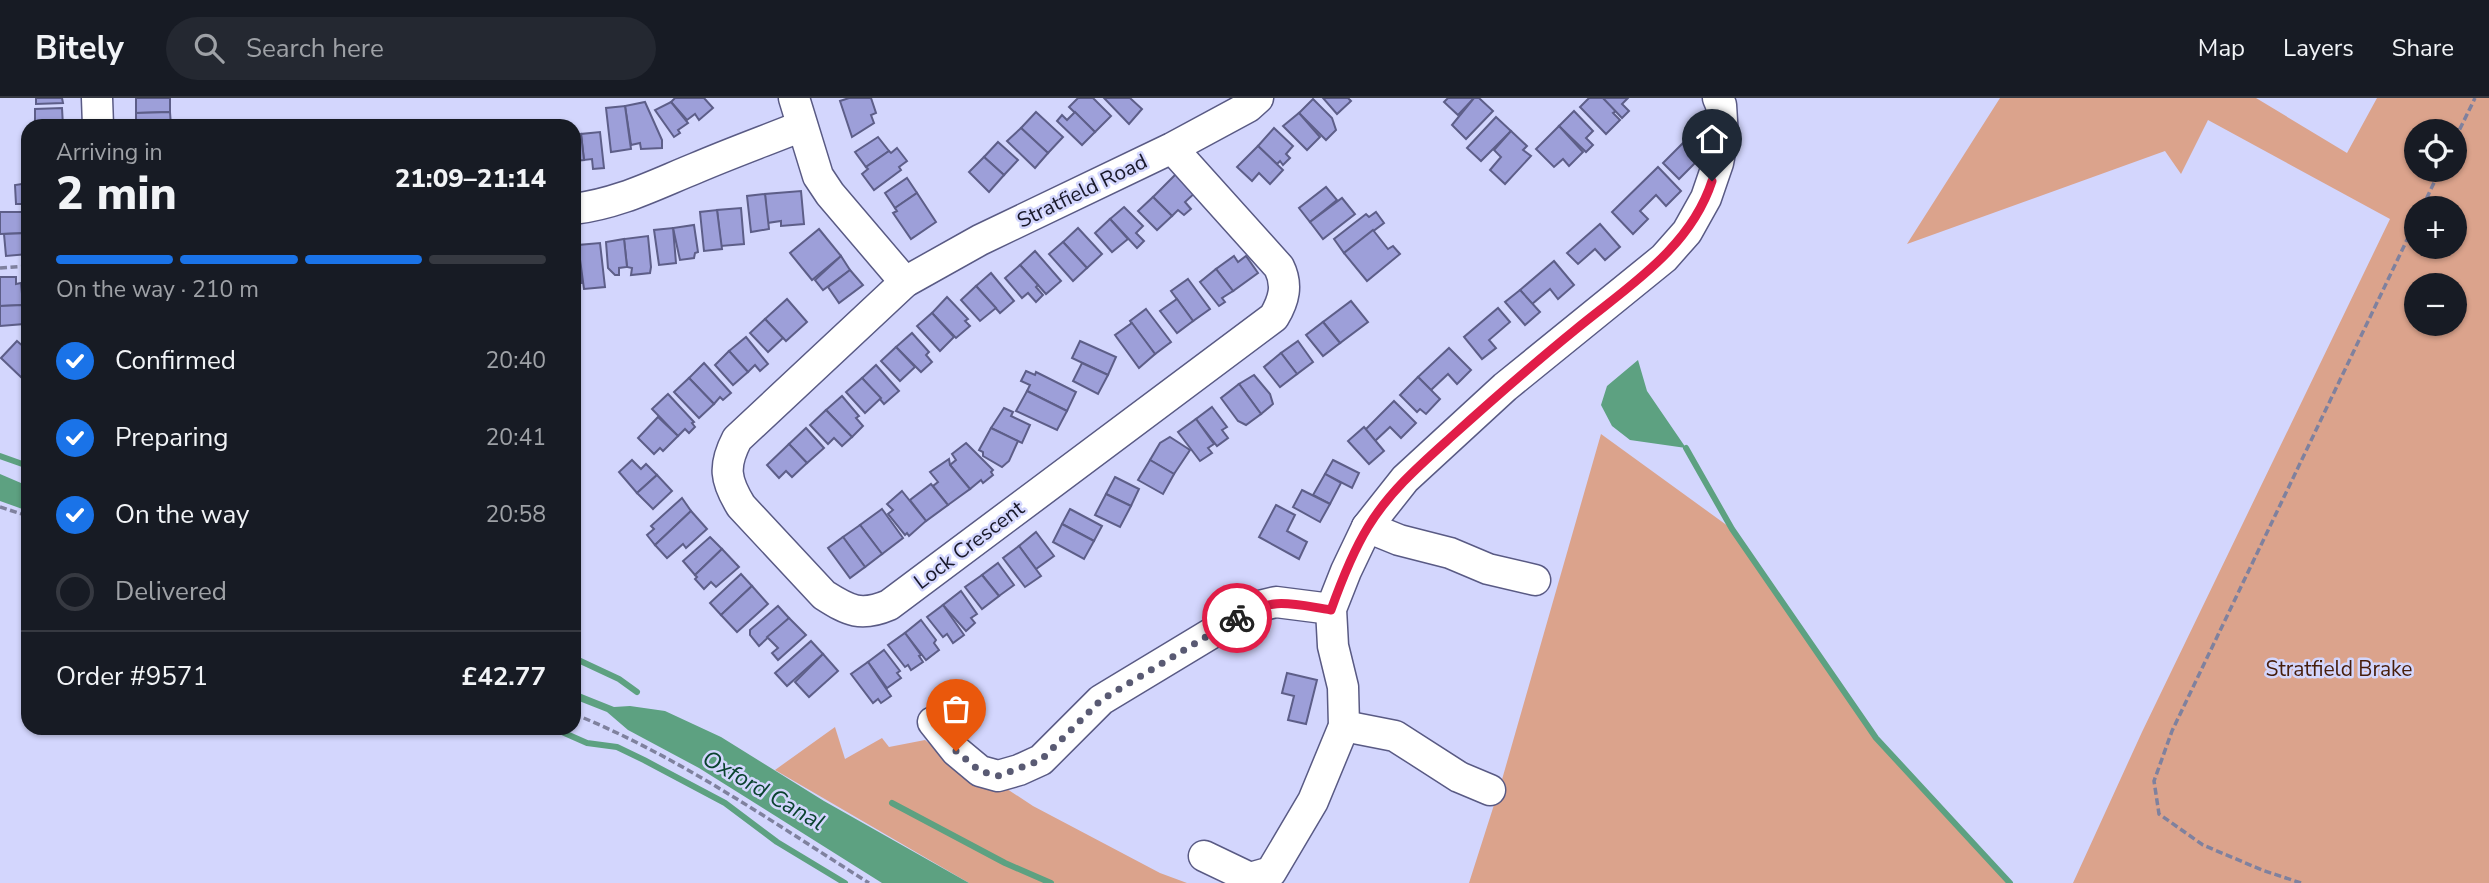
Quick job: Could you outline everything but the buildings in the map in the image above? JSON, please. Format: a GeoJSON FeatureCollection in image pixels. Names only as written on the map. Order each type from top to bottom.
{"type":"FeatureCollection","features":[{"type":"Feature","properties":{"kind":"street"},"geometry":{"type":"LineString","coordinates":[[97,98],[98,119]]}},
{"type":"Feature","properties":{"kind":"street","name":"Stratfield Road"},"geometry":{"type":"LineString","coordinates":[[905,282],[980,240],[1172,148],[1248,107],[1258,98]]}},
{"type":"Feature","properties":{"kind":"street"},"geometry":{"type":"LineString","coordinates":[[1204,856],[1250,878],[1276,877],[1313,801],[1344,726],[1343,687],[1333,646],[1331,610],[1367,527],[1405,479],[1505,387],[1664,258],[1687,232],[1706,198],[1718,163],[1723,137],[1718,98]]}},
{"type":"Feature","properties":{"kind":"street"},"geometry":{"type":"LineString","coordinates":[[581,208],[638,194],[695,168],[798,112],[818,176],[905,282]]}},
{"type":"Feature","properties":{"kind":"street","name":"Lock Crescent"},"geometry":{"type":"LineString","coordinates":[[905,282],[753,422],[737,439],[727,458],[730,485],[740,506],[824,595],[862,613],[889,605],[1274,317],[1283,302],[1283,275],[1279,267],[1172,148]]}},
{"type":"Feature","properties":{"kind":"street"},"geometry":{"type":"LineString","coordinates":[[1367,527],[1399,540],[1450,553],[1488,569],[1535,580]]}},
{"type":"Feature","properties":{"kind":"street"},"geometry":{"type":"LineString","coordinates":[[933,722],[956,751],[980,771],[998,776],[1041,760],[1101,700],[1255,607],[1276,602],[1331,610]]}},
{"type":"Feature","properties":{"kind":"street"},"geometry":{"type":"LineString","coordinates":[[1344,726],[1395,736],[1459,777],[1490,790]]}},
{"type":"Feature","properties":{"kind":"path"},"geometry":{"type":"LineString","coordinates":[[2465,119],[2475,98]]}},
{"type":"Feature","properties":{"kind":"path"},"geometry":{"type":"LineString","coordinates":[[2301,883],[2203,845],[2159,814],[2154,781],[2172,731],[2404,246]]}},
{"type":"Feature","properties":{"kind":"path"},"geometry":{"type":"LineString","coordinates":[[0,268],[21,267]]}},
{"type":"Feature","properties":{"kind":"path"},"geometry":{"type":"LineString","coordinates":[[0,507],[21,514]]}},
{"type":"Feature","properties":{"kind":"path"},"geometry":{"type":"LineString","coordinates":[[581,717],[618,732],[710,785],[869,883]]}},
{"type":"Feature","properties":{"kind":"green space","name":"Stratfield Brake"},"geometry":{"type":"Polygon","coordinates":[[[2000,98],[2256,98],[2347,153],[2377,98],[2489,98],[2489,883],[2073,883],[2142,732],[2390,219],[2208,120],[2181,174],[2165,151],[1907,244],[2000,98]]]}},
{"type":"Feature","properties":{"kind":"green space"},"geometry":{"type":"Polygon","coordinates":[[[1601,434],[1732,529],[1876,737],[2010,883],[1469,883],[1501,783],[1601,434]]]}},
{"type":"Feature","properties":{"kind":"green space"},"geometry":{"type":"Polygon","coordinates":[[[835,727],[845,759],[882,738],[889,747],[925,740],[945,756],[1004,787],[1033,806],[1160,873],[1187,883],[969,883],[775,770],[835,727]]]}},
{"type":"Feature","properties":{"kind":"water"},"geometry":{"type":"Polygon","coordinates":[[[1638,360],[1647,391],[1686,448],[1630,440],[1612,426],[1601,405],[1607,386],[1638,360]]]}},
{"type":"Feature","properties":{"kind":"water"},"geometry":{"type":"Polygon","coordinates":[[[0,474],[21,483],[21,508],[0,501],[0,474]]]}},
{"type":"Feature","properties":{"kind":"water","name":"Oxford Canal"},"geometry":{"type":"Polygon","coordinates":[[[581,694],[614,707],[630,706],[665,711],[721,737],[824,801],[969,883],[882,883],[699,768],[628,730],[607,712],[581,702],[581,694]]]}},
{"type":"Feature","properties":{"kind":"waterway"},"geometry":{"type":"LineString","coordinates":[[1686,448],[1732,529],[1876,738],[2010,883]]}},
{"type":"Feature","properties":{"kind":"waterway"},"geometry":{"type":"LineString","coordinates":[[0,456],[21,464]]}},
{"type":"Feature","properties":{"kind":"waterway"},"geometry":{"type":"LineString","coordinates":[[581,661],[619,679],[637,692]]}},
{"type":"Feature","properties":{"kind":"waterway"},"geometry":{"type":"LineString","coordinates":[[569,735],[587,743],[617,747],[725,803],[777,842],[845,883]]}},
{"type":"Feature","properties":{"kind":"waterway"},"geometry":{"type":"LineString","coordinates":[[892,803],[1005,863],[1051,883]]}},
{"type":"Feature","properties":{"kind":"way so far"},"geometry":{"type":"LineString","coordinates":[[956,751],[980,771],[998,776],[1041,760],[1101,700],[1237,618]]}},
{"type":"Feature","properties":{"kind":"route"},"geometry":{"type":"LineString","coordinates":[[1237,618],[1255,607],[1276,602],[1331,610],[1367,527],[1405,479],[1505,387],[1664,258],[1687,232],[1712,181]]}}]}
